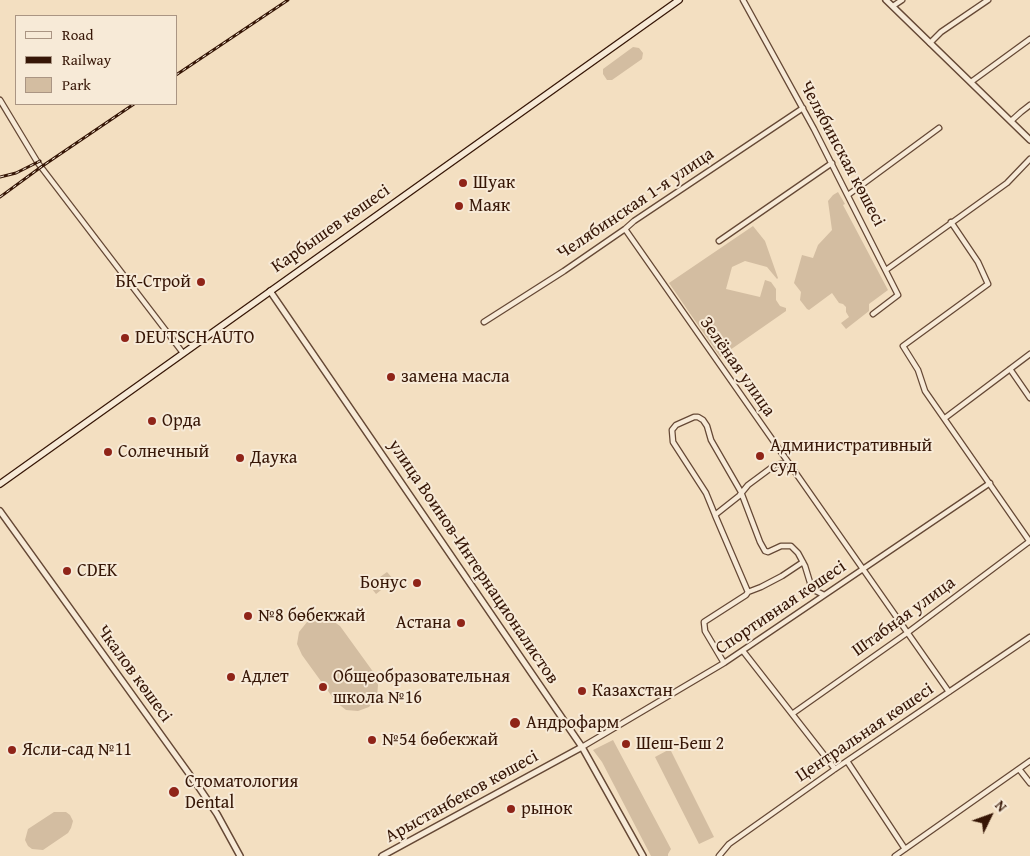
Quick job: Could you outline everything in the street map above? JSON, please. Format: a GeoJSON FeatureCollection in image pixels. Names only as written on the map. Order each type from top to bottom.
{"type":"FeatureCollection","features":[{"type":"Feature","properties":{"kind":"main road","name":"Карбышев көшесі"},"geometry":{"type":"LineString","coordinates":[[0,484],[679,0]]}},
{"type":"Feature","properties":{"kind":"street","name":"Челябинская көшесі"},"geometry":{"type":"LineString","coordinates":[[743,0],[832,163],[898,295],[873,314]]}},
{"type":"Feature","properties":{"kind":"street"},"geometry":{"type":"LineString","coordinates":[[886,0],[1030,140]]}},
{"type":"Feature","properties":{"kind":"street"},"geometry":{"type":"LineString","coordinates":[[893,6],[902,0]]}},
{"type":"Feature","properties":{"kind":"street"},"geometry":{"type":"LineString","coordinates":[[930,43],[941,32],[988,0]]}},
{"type":"Feature","properties":{"kind":"street"},"geometry":{"type":"LineString","coordinates":[[971,82],[1030,39]]}},
{"type":"Feature","properties":{"kind":"street"},"geometry":{"type":"LineString","coordinates":[[0,100],[38,163],[183,353]]}},
{"type":"Feature","properties":{"kind":"street"},"geometry":{"type":"LineString","coordinates":[[1011,121],[1030,105]]}},
{"type":"Feature","properties":{"kind":"street","name":"Челябинская 1-я улица"},"geometry":{"type":"LineString","coordinates":[[484,322],[803,108]]}},
{"type":"Feature","properties":{"kind":"street"},"geometry":{"type":"LineString","coordinates":[[848,195],[939,128]]}},
{"type":"Feature","properties":{"kind":"street"},"geometry":{"type":"LineString","coordinates":[[886,270],[1007,183],[1030,159]]}},
{"type":"Feature","properties":{"kind":"street"},"geometry":{"type":"LineString","coordinates":[[719,241],[832,163]]}},
{"type":"Feature","properties":{"kind":"street"},"geometry":{"type":"LineString","coordinates":[[951,222],[978,262],[988,284],[904,346],[918,370],[925,391],[1030,542]]}},
{"type":"Feature","properties":{"kind":"street","name":"Зелёная улица"},"geometry":{"type":"LineString","coordinates":[[625,229],[948,692]]}},
{"type":"Feature","properties":{"kind":"street","name":"улица Воинов-Интернационалистов"},"geometry":{"type":"LineString","coordinates":[[270,291],[582,747],[643,856]]}},
{"type":"Feature","properties":{"kind":"street"},"geometry":{"type":"LineString","coordinates":[[945,418],[1030,354]]}},
{"type":"Feature","properties":{"kind":"street"},"geometry":{"type":"LineString","coordinates":[[1010,369],[1030,398]]}},
{"type":"Feature","properties":{"kind":"street"},"geometry":{"type":"LineString","coordinates":[[748,592],[706,493],[674,442],[672,430],[676,425],[698,416],[703,420],[711,440],[741,492],[765,551],[768,552],[781,546],[791,546],[803,562],[812,589],[824,595]]}},
{"type":"Feature","properties":{"kind":"street"},"geometry":{"type":"LineString","coordinates":[[714,515],[775,465],[788,463]]}},
{"type":"Feature","properties":{"kind":"street","name":"Спортивная көшесі"},"geometry":{"type":"LineString","coordinates":[[582,747],[724,664],[990,483]]}},
{"type":"Feature","properties":{"kind":"street","name":"Чкалов көшесі"},"geometry":{"type":"LineString","coordinates":[[0,511],[200,789],[217,814],[240,856]]}},
{"type":"Feature","properties":{"kind":"street","name":"Штабная улица"},"geometry":{"type":"LineString","coordinates":[[792,714],[907,633],[1030,542]]}},
{"type":"Feature","properties":{"kind":"street"},"geometry":{"type":"LineString","coordinates":[[724,664],[705,631],[704,622],[748,592],[782,576],[803,562]]}},
{"type":"Feature","properties":{"kind":"street","name":"Центральная көшесі"},"geometry":{"type":"LineString","coordinates":[[719,856],[729,844],[847,760],[1030,637]]}},
{"type":"Feature","properties":{"kind":"street"},"geometry":{"type":"LineString","coordinates":[[743,651],[835,769]]}},
{"type":"Feature","properties":{"kind":"street","name":"Арыстанбеков көшесі"},"geometry":{"type":"LineString","coordinates":[[382,856],[582,747]]}},
{"type":"Feature","properties":{"kind":"street"},"geometry":{"type":"LineString","coordinates":[[847,760],[905,849]]}},
{"type":"Feature","properties":{"kind":"street"},"geometry":{"type":"LineString","coordinates":[[895,856],[1030,761]]}},
{"type":"Feature","properties":{"kind":"street"},"geometry":{"type":"LineString","coordinates":[[1019,769],[1030,783]]}},
{"type":"Feature","properties":{"kind":"green space"},"geometry":{"type":"Polygon","coordinates":[[[633,47],[639,48],[643,53],[642,59],[612,80],[607,80],[603,74],[603,69],[633,47]]]}},
{"type":"Feature","properties":{"kind":"green space"},"geometry":{"type":"Polygon","coordinates":[[[838,192],[888,290],[869,304],[869,311],[846,329],[841,323],[849,317],[846,307],[839,303],[832,293],[809,310],[800,300],[801,292],[794,283],[802,255],[813,258],[818,245],[832,230],[828,201],[838,192]]]}},
{"type":"Feature","properties":{"kind":"green space"},"geometry":{"type":"Polygon","coordinates":[[[753,226],[765,241],[778,278],[767,267],[745,261],[732,267],[726,289],[760,297],[765,280],[771,282],[776,289],[776,300],[780,306],[786,308],[786,311],[720,357],[669,283],[753,226]]]}},
{"type":"Feature","properties":{"kind":"green space"},"geometry":{"type":"Polygon","coordinates":[[[387,572],[394,580],[376,594],[369,585],[387,572]]]}},
{"type":"Feature","properties":{"kind":"green space"},"geometry":{"type":"Polygon","coordinates":[[[318,617],[330,619],[340,626],[374,673],[378,685],[377,697],[369,707],[358,711],[346,710],[336,702],[302,655],[297,644],[299,632],[307,622],[318,617]]]}},
{"type":"Feature","properties":{"kind":"green space"},"geometry":{"type":"Polygon","coordinates":[[[613,740],[671,849],[668,856],[651,856],[602,762],[593,750],[613,740]]]}},
{"type":"Feature","properties":{"kind":"green space"},"geometry":{"type":"Polygon","coordinates":[[[670,749],[714,837],[699,844],[655,757],[670,749]]]}},
{"type":"Feature","properties":{"kind":"green space"},"geometry":{"type":"Polygon","coordinates":[[[54,812],[66,812],[70,815],[73,821],[71,828],[68,833],[43,850],[32,849],[25,840],[28,829],[54,812]]]}},
{"type":"Feature","properties":{"kind":"railway"},"geometry":{"type":"LineString","coordinates":[[178,74],[288,0]]}},
{"type":"Feature","properties":{"kind":"railway"},"geometry":{"type":"LineString","coordinates":[[0,197],[133,105]]}},
{"type":"Feature","properties":{"kind":"railway"},"geometry":{"type":"LineString","coordinates":[[0,177],[16,173],[40,161]]}},
{"type":"Feature","properties":{"kind":"place","name":"Шуак"},"geometry":{"type":"Point","coordinates":[463,183]}},
{"type":"Feature","properties":{"kind":"place","name":"Маяк"},"geometry":{"type":"Point","coordinates":[459,206]}},
{"type":"Feature","properties":{"kind":"place","name":"БК-Строй"},"geometry":{"type":"Point","coordinates":[201,282]}},
{"type":"Feature","properties":{"kind":"place","name":"DEUTSCH AUTO"},"geometry":{"type":"Point","coordinates":[125,338]}},
{"type":"Feature","properties":{"kind":"place","name":"замена масла"},"geometry":{"type":"Point","coordinates":[391,377]}},
{"type":"Feature","properties":{"kind":"place","name":"Орда"},"geometry":{"type":"Point","coordinates":[152,421]}},
{"type":"Feature","properties":{"kind":"place","name":"Солнечный"},"geometry":{"type":"Point","coordinates":[108,452]}},
{"type":"Feature","properties":{"kind":"place","name":"Административный суд"},"geometry":{"type":"Point","coordinates":[760,456]}},
{"type":"Feature","properties":{"kind":"place","name":"Даука"},"geometry":{"type":"Point","coordinates":[240,458]}},
{"type":"Feature","properties":{"kind":"place","name":"CDEK"},"geometry":{"type":"Point","coordinates":[67,571]}},
{"type":"Feature","properties":{"kind":"place","name":"Бонус"},"geometry":{"type":"Point","coordinates":[417,583]}},
{"type":"Feature","properties":{"kind":"place","name":"№8 бөбекжай"},"geometry":{"type":"Point","coordinates":[248,616]}},
{"type":"Feature","properties":{"kind":"place","name":"Астана"},"geometry":{"type":"Point","coordinates":[461,623]}},
{"type":"Feature","properties":{"kind":"place","name":"Адлет"},"geometry":{"type":"Point","coordinates":[231,677]}},
{"type":"Feature","properties":{"kind":"place","name":"Общеобразовательная школа №16"},"geometry":{"type":"Point","coordinates":[323,687]}},
{"type":"Feature","properties":{"kind":"place","name":"Казахстан"},"geometry":{"type":"Point","coordinates":[582,691]}},
{"type":"Feature","properties":{"kind":"place","name":"Андрофарм"},"geometry":{"type":"Point","coordinates":[515,723]}},
{"type":"Feature","properties":{"kind":"place","name":"№54 бөбекжай"},"geometry":{"type":"Point","coordinates":[372,740]}},
{"type":"Feature","properties":{"kind":"place","name":"Шеш-Беш 2"},"geometry":{"type":"Point","coordinates":[626,744]}},
{"type":"Feature","properties":{"kind":"place","name":"Ясли-сад №11"},"geometry":{"type":"Point","coordinates":[12,750]}},
{"type":"Feature","properties":{"kind":"place","name":"Стоматология Dental"},"geometry":{"type":"Point","coordinates":[174,792]}},
{"type":"Feature","properties":{"kind":"place","name":"рынок"},"geometry":{"type":"Point","coordinates":[511,809]}}]}
